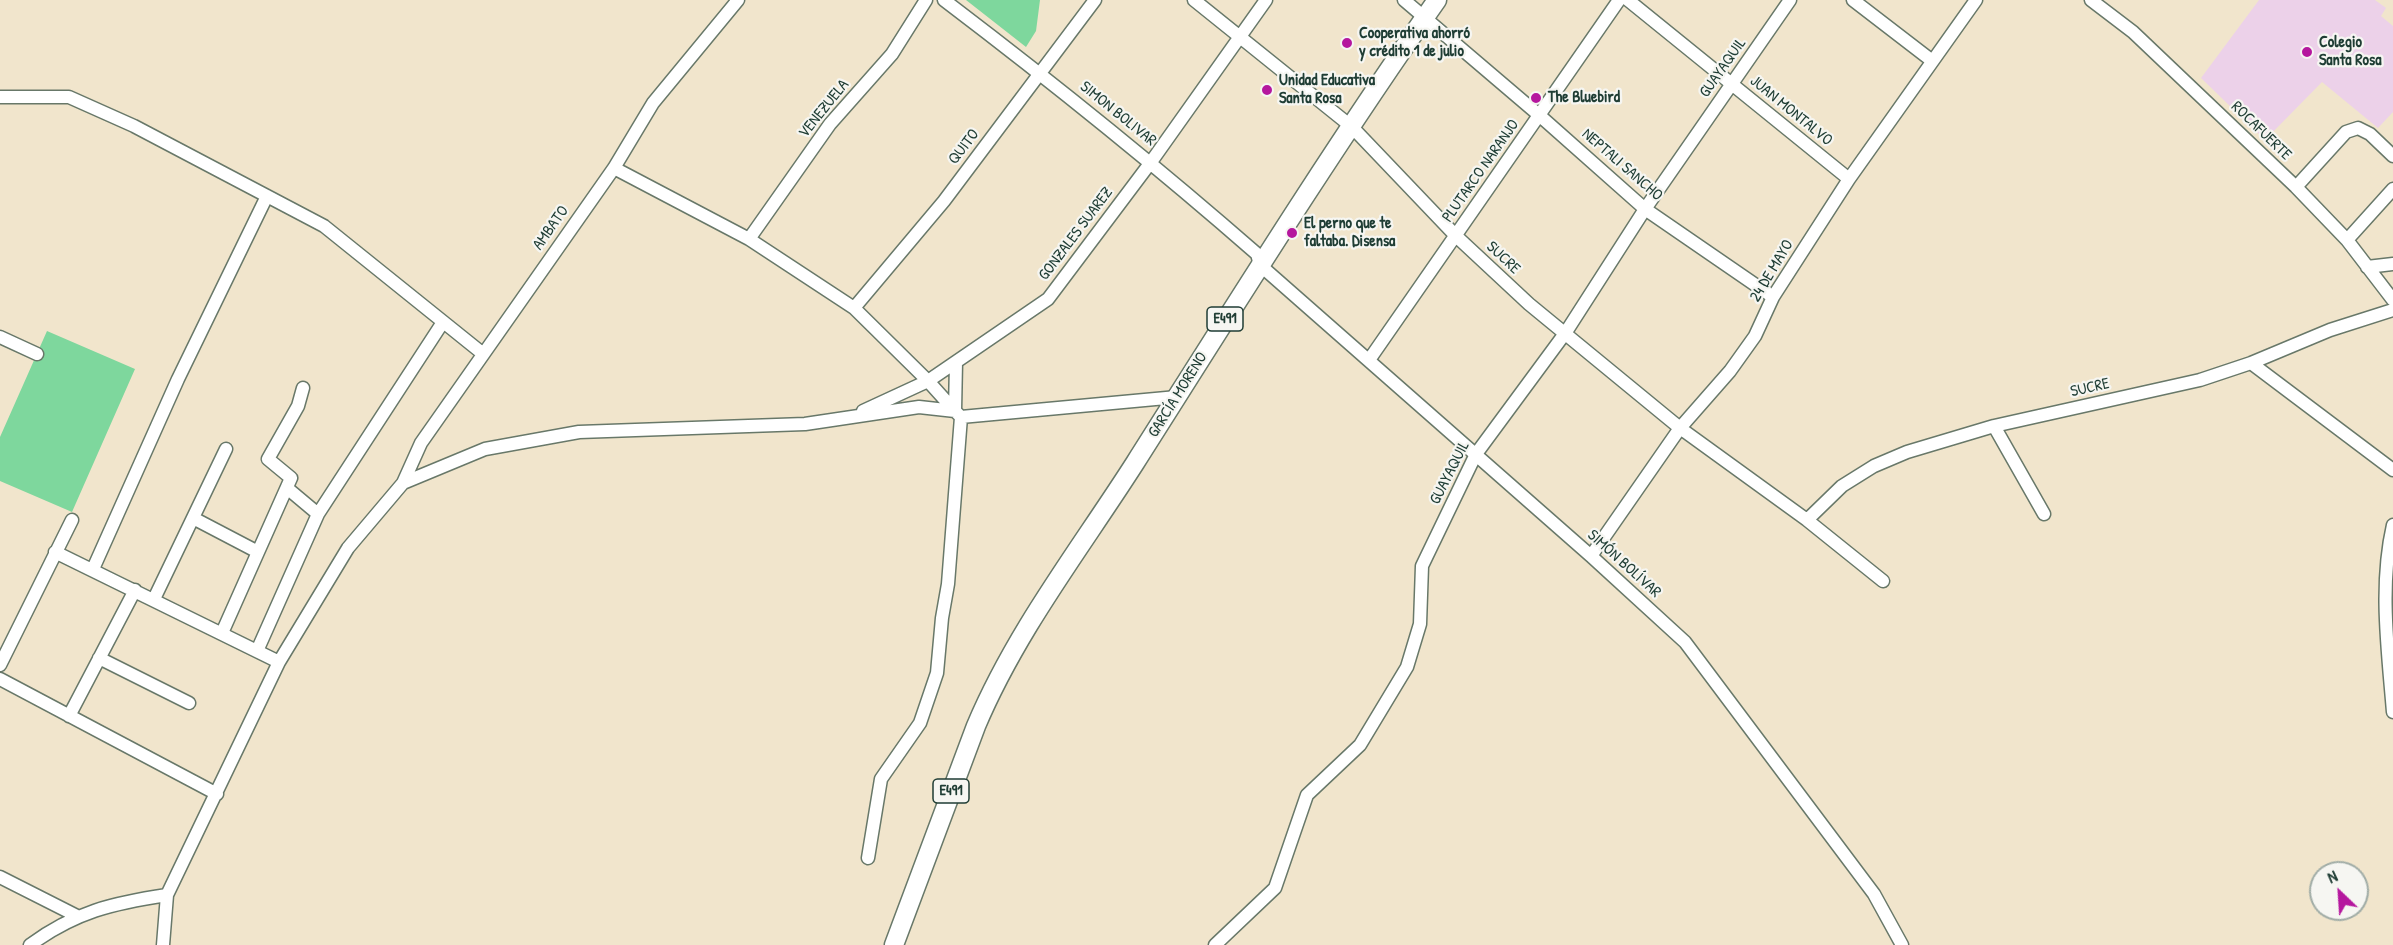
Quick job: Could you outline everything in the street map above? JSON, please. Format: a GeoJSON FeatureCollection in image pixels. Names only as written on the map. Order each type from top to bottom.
{"type":"FeatureCollection","features":[{"type":"Feature","properties":{"kind":"highway","name":"GARCÍA MORENO"},"geometry":{"type":"LineString","coordinates":[[894,945],[976,726],[991,690],[1018,641],[1260,265],[1437,0]]}},
{"type":"Feature","properties":{"kind":"street","name":"AMBATO"},"geometry":{"type":"LineString","coordinates":[[403,483],[421,443],[614,168],[653,103],[738,0]]}},
{"type":"Feature","properties":{"kind":"street","name":"VENEZUELA"},"geometry":{"type":"LineString","coordinates":[[748,239],[830,124],[892,54],[926,0]]}},
{"type":"Feature","properties":{"kind":"street","name":"SIMON BOLIVAR"},"geometry":{"type":"LineString","coordinates":[[944,0],[1041,73],[1151,162],[1257,254],[1260,265]]}},
{"type":"Feature","properties":{"kind":"street","name":"QUITO"},"geometry":{"type":"LineString","coordinates":[[854,308],[944,201],[1095,0]]}},
{"type":"Feature","properties":{"kind":"street","name":"SUCRE"},"geometry":{"type":"LineString","coordinates":[[1194,0],[1352,127],[1456,236],[1529,304],[1566,332],[1680,428],[1807,520],[1883,581]]}},
{"type":"Feature","properties":{"kind":"street","name":"GONZALES SUAREZ"},"geometry":{"type":"LineString","coordinates":[[849,417],[928,381],[1048,299],[1151,162],[1266,0]]}},
{"type":"Feature","properties":{"kind":"street","name":"NEPTALI SANCHO"},"geometry":{"type":"LineString","coordinates":[[1404,0],[1645,209],[1773,297]]}},
{"type":"Feature","properties":{"kind":"street","name":"PLUTARCO NARANJO"},"geometry":{"type":"LineString","coordinates":[[1369,360],[1619,0]]}},
{"type":"Feature","properties":{"kind":"street","name":"JUAN MONTALVO"},"geometry":{"type":"LineString","coordinates":[[1628,0],[1849,179]]}},
{"type":"Feature","properties":{"kind":"street","name":"GUAYAQUIL"},"geometry":{"type":"LineString","coordinates":[[1215,945],[1275,888],[1307,795],[1360,745],[1407,667],[1420,624],[1422,566],[1476,454],[1566,332],[1645,209],[1790,0]]}},
{"type":"Feature","properties":{"kind":"street"},"geometry":{"type":"LineString","coordinates":[[1853,0],[1931,60]]}},
{"type":"Feature","properties":{"kind":"street","name":"24 DE MAYO"},"geometry":{"type":"LineString","coordinates":[[1591,556],[1680,428],[1730,371],[1755,336],[1773,297],[1849,179],[1931,60],[1976,0]]}},
{"type":"Feature","properties":{"kind":"street","name":"ROCAFUERTE"},"geometry":{"type":"LineString","coordinates":[[2091,0],[2133,32],[2296,187],[2347,240],[2393,300]]}},
{"type":"Feature","properties":{"kind":"street"},"geometry":{"type":"LineString","coordinates":[[0,97],[69,97],[134,126],[324,226],[482,353]]}},
{"type":"Feature","properties":{"kind":"street"},"geometry":{"type":"LineString","coordinates":[[2296,187],[2346,132],[2358,128],[2370,134],[2393,156]]}},
{"type":"Feature","properties":{"kind":"street"},"geometry":{"type":"LineString","coordinates":[[614,168],[748,239],[854,308],[958,414]]}},
{"type":"Feature","properties":{"kind":"street"},"geometry":{"type":"LineString","coordinates":[[2347,240],[2393,189]]}},
{"type":"Feature","properties":{"kind":"street"},"geometry":{"type":"LineString","coordinates":[[93,569],[178,379],[267,196]]}},
{"type":"Feature","properties":{"kind":"street"},"geometry":{"type":"LineString","coordinates":[[2367,267],[2393,264]]}},
{"type":"Feature","properties":{"kind":"street","name":"SIMÓN BOLÍVAR"},"geometry":{"type":"LineString","coordinates":[[1260,265],[1591,556],[1685,642],[1874,894],[1902,945]]}},
{"type":"Feature","properties":{"kind":"street","name":"SUCRE"},"geometry":{"type":"LineString","coordinates":[[1807,520],[1842,486],[1874,466],[1926,445],[1994,426],[2200,380],[2251,363],[2330,330],[2393,310]]}},
{"type":"Feature","properties":{"kind":"street"},"geometry":{"type":"LineString","coordinates":[[257,651],[318,514],[443,321]]}},
{"type":"Feature","properties":{"kind":"street"},"geometry":{"type":"LineString","coordinates":[[0,337],[37,354]]}},
{"type":"Feature","properties":{"kind":"street"},"geometry":{"type":"LineString","coordinates":[[868,858],[881,778],[920,723],[937,673],[948,584],[958,414],[956,362]]}},
{"type":"Feature","properties":{"kind":"street"},"geometry":{"type":"LineString","coordinates":[[2251,363],[2393,470]]}},
{"type":"Feature","properties":{"kind":"street"},"geometry":{"type":"LineString","coordinates":[[222,633],[291,478],[268,459],[298,406],[303,388]]}},
{"type":"Feature","properties":{"kind":"street"},"geometry":{"type":"LineString","coordinates":[[163,945],[167,895],[279,662],[348,548],[403,483],[485,449],[579,432],[805,424],[919,407],[958,414],[1177,397]]}},
{"type":"Feature","properties":{"kind":"street"},"geometry":{"type":"LineString","coordinates":[[1994,426],[2044,514]]}},
{"type":"Feature","properties":{"kind":"street"},"geometry":{"type":"LineString","coordinates":[[154,599],[226,449]]}},
{"type":"Feature","properties":{"kind":"street"},"geometry":{"type":"LineString","coordinates":[[287,488],[318,514]]}},
{"type":"Feature","properties":{"kind":"street"},"geometry":{"type":"LineString","coordinates":[[193,518],[258,552]]}},
{"type":"Feature","properties":{"kind":"street"},"geometry":{"type":"LineString","coordinates":[[0,665],[72,520]]}},
{"type":"Feature","properties":{"kind":"street"},"geometry":{"type":"LineString","coordinates":[[2393,525],[2389,541],[2385,610],[2393,712]]}},
{"type":"Feature","properties":{"kind":"street"},"geometry":{"type":"LineString","coordinates":[[55,552],[279,662]]}},
{"type":"Feature","properties":{"kind":"street"},"geometry":{"type":"LineString","coordinates":[[69,716],[135,590]]}},
{"type":"Feature","properties":{"kind":"street"},"geometry":{"type":"LineString","coordinates":[[99,658],[189,703]]}},
{"type":"Feature","properties":{"kind":"street"},"geometry":{"type":"LineString","coordinates":[[0,679],[217,794]]}},
{"type":"Feature","properties":{"kind":"street"},"geometry":{"type":"LineString","coordinates":[[0,877],[77,916]]}},
{"type":"Feature","properties":{"kind":"street"},"geometry":{"type":"LineString","coordinates":[[30,945],[77,916],[120,902],[167,895]]}},
{"type":"Feature","properties":{"kind":"shaded area","name":"Colegio Santa Rosa"},"geometry":{"type":"Polygon","coordinates":[[[2259,0],[2375,0],[2386,8],[2381,16],[2393,26],[2393,112],[2378,128],[2322,82],[2265,140],[2201,78],[2259,0]]]}},
{"type":"Feature","properties":{"kind":"green space"},"geometry":{"type":"Polygon","coordinates":[[[966,0],[1040,0],[1036,31],[1026,47],[966,0]]]}},
{"type":"Feature","properties":{"kind":"green space"},"geometry":{"type":"Polygon","coordinates":[[[47,331],[135,369],[72,512],[0,481],[0,437],[47,331]]]}},
{"type":"Feature","properties":{"kind":"place","name":"Cooperativa ahorró y crédito 1 de julio"},"geometry":{"type":"Point","coordinates":[1347,43]}},
{"type":"Feature","properties":{"kind":"place","name":"Colegio Santa Rosa"},"geometry":{"type":"Point","coordinates":[2307,52]}},
{"type":"Feature","properties":{"kind":"place","name":"Unidad Educativa Santa Rosa"},"geometry":{"type":"Point","coordinates":[1267,90]}},
{"type":"Feature","properties":{"kind":"place","name":"The Bluebird"},"geometry":{"type":"Point","coordinates":[1536,98]}},
{"type":"Feature","properties":{"kind":"place","name":"El perno que te faltaba. Disensa"},"geometry":{"type":"Point","coordinates":[1292,233]}}]}
